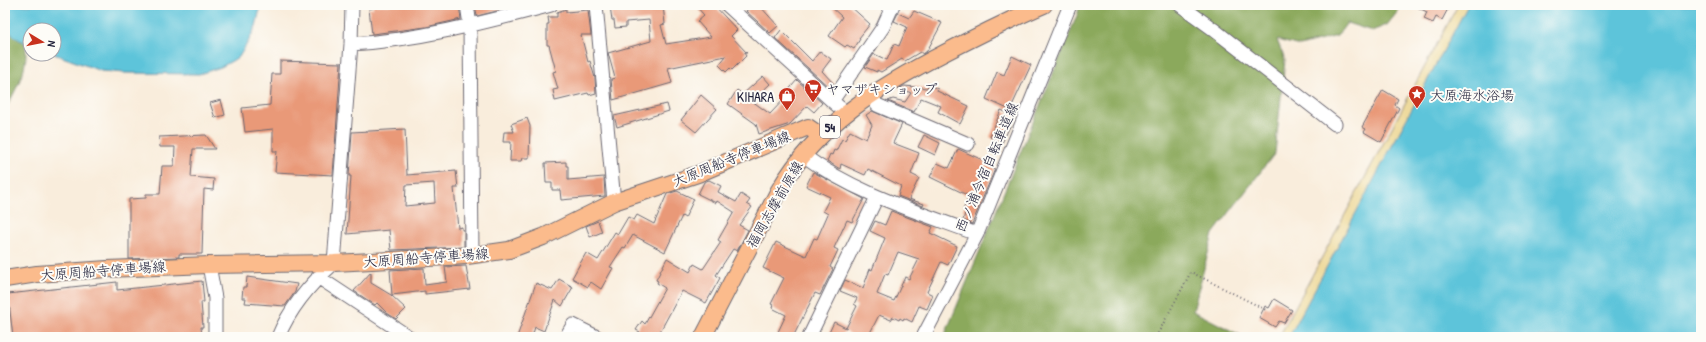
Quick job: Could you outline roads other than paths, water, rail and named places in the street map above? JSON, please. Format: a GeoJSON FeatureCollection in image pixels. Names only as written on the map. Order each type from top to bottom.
{"type":"FeatureCollection","features":[{"type":"Feature","properties":{"kind":"main road","name":"福岡志摩前原線"},"geometry":{"type":"LineString","coordinates":[[703,337],[779,190],[789,173],[821,136],[846,113],[871,94],[916,67],[1006,21],[1044,5]]}},
{"type":"Feature","properties":{"kind":"main road","name":"大原周船寺停車場線"},"geometry":{"type":"LineString","coordinates":[[5,279],[37,274],[107,268],[334,263],[472,255],[509,250],[543,237],[614,202],[698,174],[808,127],[821,136]]}},
{"type":"Feature","properties":{"kind":"street"},"geometry":{"type":"LineString","coordinates":[[278,337],[298,301],[318,277],[334,263],[351,44],[352,5]]}},
{"type":"Feature","properties":{"kind":"street"},"geometry":{"type":"LineString","coordinates":[[467,5],[470,25],[472,255]]}},
{"type":"Feature","properties":{"kind":"street"},"geometry":{"type":"LineString","coordinates":[[351,44],[373,43],[436,33],[551,5]]}},
{"type":"Feature","properties":{"kind":"street"},"geometry":{"type":"LineString","coordinates":[[596,5],[614,202]]}},
{"type":"Feature","properties":{"kind":"street"},"geometry":{"type":"LineString","coordinates":[[727,5],[846,113]]}},
{"type":"Feature","properties":{"kind":"street"},"geometry":{"type":"LineString","coordinates":[[832,101],[883,27],[893,5]]}},
{"type":"Feature","properties":{"kind":"street","name":"西ノ浦今宿自転車道線"},"geometry":{"type":"LineString","coordinates":[[922,337],[976,234],[1070,5]]}},
{"type":"Feature","properties":{"kind":"street"},"geometry":{"type":"LineString","coordinates":[[1180,5],[1335,124]]}},
{"type":"Feature","properties":{"kind":"street"},"geometry":{"type":"LineString","coordinates":[[871,94],[877,105],[968,144]]}},
{"type":"Feature","properties":{"kind":"street"},"geometry":{"type":"LineString","coordinates":[[803,156],[814,164],[877,197],[976,234]]}},
{"type":"Feature","properties":{"kind":"street"},"geometry":{"type":"LineString","coordinates":[[810,337],[877,197]]}},
{"type":"Feature","properties":{"kind":"street"},"geometry":{"type":"LineString","coordinates":[[209,265],[215,298],[215,337]]}},
{"type":"Feature","properties":{"kind":"street"},"geometry":{"type":"LineString","coordinates":[[318,277],[409,337]]}},
{"type":"Feature","properties":{"kind":"street"},"geometry":{"type":"LineString","coordinates":[[566,337],[573,325],[597,337]]}},
{"type":"Feature","properties":{"kind":"water"},"geometry":{"type":"Polygon","coordinates":[[[5,5],[261,5],[256,26],[239,57],[221,67],[199,74],[124,73],[101,71],[62,57],[62,22],[22,22],[22,41],[12,35],[7,26],[5,5]]]}},
{"type":"Feature","properties":{"kind":"water"},"geometry":{"type":"Polygon","coordinates":[[[1468,5],[1701,5],[1701,337],[1289,337],[1468,5]]]}},
{"type":"Feature","properties":{"kind":"place","name":"ヤマザキショップ"},"geometry":{"type":"Point","coordinates":[813,103]}},
{"type":"Feature","properties":{"kind":"place","name":"大原海水浴場"},"geometry":{"type":"Point","coordinates":[1417,109]}},
{"type":"Feature","properties":{"kind":"place","name":"KIHARA"},"geometry":{"type":"Point","coordinates":[787,111]}}]}
